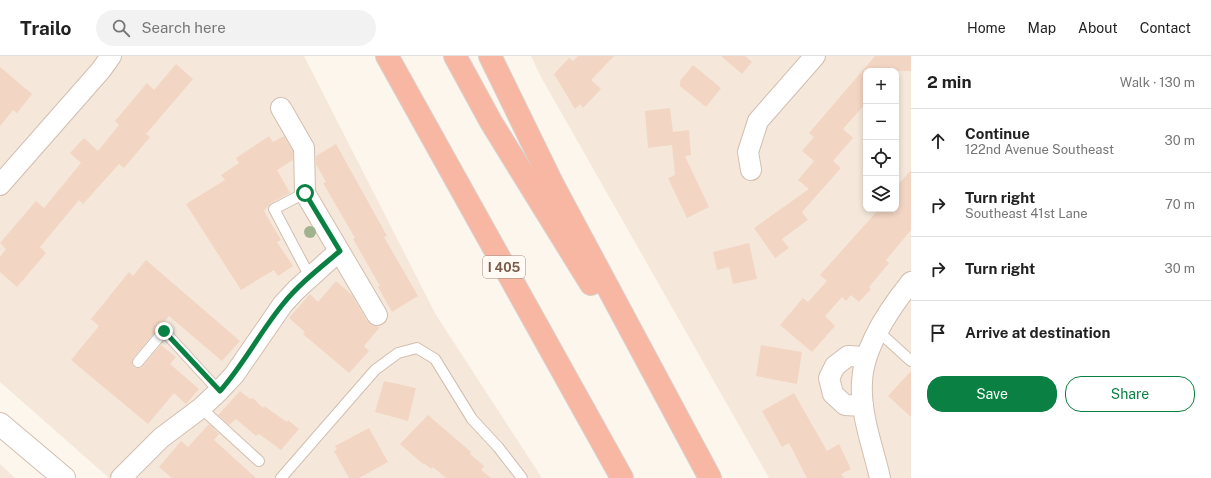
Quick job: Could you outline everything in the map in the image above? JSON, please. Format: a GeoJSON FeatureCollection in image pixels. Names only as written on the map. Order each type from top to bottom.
{"type":"FeatureCollection","features":[{"type":"Feature","properties":{"kind":"highway","name":"I 405"},"geometry":{"type":"LineString","coordinates":[[387,56],[622,478]]}},
{"type":"Feature","properties":{"kind":"highway"},"geometry":{"type":"LineString","coordinates":[[454,56],[491,122],[710,478]]}},
{"type":"Feature","properties":{"kind":"highway"},"geometry":{"type":"LineString","coordinates":[[490,56],[554,185],[692,447]]}},
{"type":"Feature","properties":{"kind":"street"},"geometry":{"type":"LineString","coordinates":[[0,185],[102,70],[111,56]]}},
{"type":"Feature","properties":{"kind":"street"},"geometry":{"type":"LineString","coordinates":[[750,170],[748,152],[758,121],[815,56]]}},
{"type":"Feature","properties":{"kind":"street"},"geometry":{"type":"LineString","coordinates":[[281,108],[304,148],[305,193],[377,315]]}},
{"type":"Feature","properties":{"kind":"street"},"geometry":{"type":"LineString","coordinates":[[121,478],[160,438],[201,408],[220,391],[234,375],[283,304],[310,277],[340,251]]}},
{"type":"Feature","properties":{"kind":"street"},"geometry":{"type":"LineString","coordinates":[[880,478],[863,406],[862,382],[866,357],[898,299],[911,282]]}},
{"type":"Feature","properties":{"kind":"street"},"geometry":{"type":"LineString","coordinates":[[863,406],[845,405],[832,394],[829,378],[835,366],[848,356],[866,357]]}},
{"type":"Feature","properties":{"kind":"street"},"geometry":{"type":"LineString","coordinates":[[0,424],[64,478]]}},
{"type":"Feature","properties":{"kind":"lane"},"geometry":{"type":"LineString","coordinates":[[305,193],[274,209],[310,277]]}},
{"type":"Feature","properties":{"kind":"lane"},"geometry":{"type":"LineString","coordinates":[[138,362],[164,331],[220,391]]}},
{"type":"Feature","properties":{"kind":"lane"},"geometry":{"type":"LineString","coordinates":[[879,332],[911,361]]}},
{"type":"Feature","properties":{"kind":"lane"},"geometry":{"type":"LineString","coordinates":[[281,478],[375,370],[398,353],[417,348],[435,359],[472,419],[498,447],[522,478]]}},
{"type":"Feature","properties":{"kind":"lane"},"geometry":{"type":"LineString","coordinates":[[201,408],[259,461]]}},
{"type":"Feature","properties":{"kind":"shaded area"},"geometry":{"type":"Polygon","coordinates":[[[0,56],[304,56],[436,315],[542,478],[109,478],[0,382],[0,56]]]}},
{"type":"Feature","properties":{"kind":"shaded area"},"geometry":{"type":"Polygon","coordinates":[[[531,56],[911,56],[911,478],[769,478],[541,77],[531,56]]]}},
{"type":"Feature","properties":{"kind":"shaded area"},"geometry":{"type":"Polygon","coordinates":[[[0,464],[15,478],[0,478],[0,464]]]}},
{"type":"Feature","properties":{"kind":"building"},"geometry":{"type":"Polygon","coordinates":[[[578,56],[614,56],[591,80],[601,89],[583,108],[580,104],[575,109],[554,74],[569,58],[573,61],[578,56]]]}},
{"type":"Feature","properties":{"kind":"building"},"geometry":{"type":"Polygon","coordinates":[[[721,56],[745,56],[752,62],[742,74],[721,56]]]}},
{"type":"Feature","properties":{"kind":"building"},"geometry":{"type":"Polygon","coordinates":[[[875,56],[911,56],[911,71],[899,71],[899,68],[865,68],[875,56]]]}},
{"type":"Feature","properties":{"kind":"building"},"geometry":{"type":"Polygon","coordinates":[[[176,64],[193,79],[146,134],[150,137],[124,168],[119,164],[83,204],[79,200],[40,247],[46,253],[17,287],[0,272],[0,257],[6,249],[0,243],[36,201],[44,208],[81,163],[70,153],[84,138],[98,151],[119,125],[115,121],[147,83],[154,90],[176,64]]]}},
{"type":"Feature","properties":{"kind":"building"},"geometry":{"type":"Polygon","coordinates":[[[693,65],[721,88],[706,107],[680,86],[680,81],[693,65]]]}},
{"type":"Feature","properties":{"kind":"building"},"geometry":{"type":"Polygon","coordinates":[[[0,67],[32,94],[17,113],[13,110],[0,126],[0,67]]]}},
{"type":"Feature","properties":{"kind":"building"},"geometry":{"type":"Polygon","coordinates":[[[863,70],[863,106],[843,129],[853,138],[833,161],[841,168],[802,212],[808,220],[782,239],[789,248],[775,258],[754,228],[809,189],[798,180],[814,161],[802,151],[814,137],[809,133],[863,70]]]}},
{"type":"Feature","properties":{"kind":"building"},"geometry":{"type":"Polygon","coordinates":[[[670,108],[673,132],[689,130],[691,155],[685,156],[709,207],[687,218],[668,178],[675,175],[672,145],[648,148],[645,111],[670,108]]]}},
{"type":"Feature","properties":{"kind":"building"},"geometry":{"type":"Polygon","coordinates":[[[269,136],[273,142],[284,136],[293,151],[293,160],[277,170],[290,193],[271,203],[264,211],[281,240],[277,242],[293,266],[278,276],[274,270],[241,290],[186,204],[225,180],[221,175],[239,163],[236,158],[269,136]]]}},
{"type":"Feature","properties":{"kind":"building"},"geometry":{"type":"Polygon","coordinates":[[[336,144],[387,236],[384,237],[418,296],[392,312],[378,287],[380,286],[353,239],[355,238],[323,183],[326,182],[316,164],[316,156],[336,144]]]}},
{"type":"Feature","properties":{"kind":"building"},"geometry":{"type":"Polygon","coordinates":[[[911,170],[911,230],[886,260],[889,263],[869,287],[871,289],[859,302],[851,295],[846,301],[842,297],[825,316],[835,326],[812,352],[780,325],[803,298],[808,302],[827,281],[820,275],[876,212],[899,212],[899,184],[911,170]]]}},
{"type":"Feature","properties":{"kind":"building"},"geometry":{"type":"Polygon","coordinates":[[[749,243],[757,279],[733,284],[729,267],[717,270],[713,252],[749,243]]]}},
{"type":"Feature","properties":{"kind":"building"},"geometry":{"type":"Polygon","coordinates":[[[146,260],[240,341],[222,361],[169,316],[133,358],[132,365],[136,368],[141,368],[161,345],[176,357],[170,364],[199,389],[186,404],[174,393],[148,424],[71,360],[99,326],[91,319],[129,272],[133,276],[146,260]]]}},
{"type":"Feature","properties":{"kind":"building"},"geometry":{"type":"Polygon","coordinates":[[[336,281],[352,295],[367,321],[372,325],[380,327],[364,346],[369,351],[349,373],[303,334],[305,332],[289,318],[310,294],[318,302],[336,281]]]}},
{"type":"Feature","properties":{"kind":"building"},"geometry":{"type":"Polygon","coordinates":[[[761,345],[802,352],[797,384],[756,376],[761,345]]]}},
{"type":"Feature","properties":{"kind":"building"},"geometry":{"type":"Polygon","coordinates":[[[911,371],[911,417],[888,396],[911,371]]]}},
{"type":"Feature","properties":{"kind":"building"},"geometry":{"type":"Polygon","coordinates":[[[384,381],[416,388],[408,421],[375,412],[384,381]]]}},
{"type":"Feature","properties":{"kind":"building"},"geometry":{"type":"Polygon","coordinates":[[[240,391],[250,399],[253,398],[263,408],[264,406],[287,422],[288,420],[299,429],[281,450],[259,434],[256,436],[236,419],[229,425],[218,415],[240,391]]]}},
{"type":"Feature","properties":{"kind":"building"},"geometry":{"type":"Polygon","coordinates":[[[794,393],[827,451],[839,444],[851,469],[841,474],[844,478],[807,478],[789,443],[782,447],[762,411],[794,393]]]}},
{"type":"Feature","properties":{"kind":"building"},"geometry":{"type":"Polygon","coordinates":[[[428,415],[471,452],[470,454],[484,466],[481,470],[491,478],[446,478],[433,467],[431,469],[424,463],[423,464],[400,444],[428,415]]]}},
{"type":"Feature","properties":{"kind":"building"},"geometry":{"type":"Polygon","coordinates":[[[209,424],[219,434],[214,440],[256,478],[172,478],[159,467],[181,441],[188,447],[209,424]]]}},
{"type":"Feature","properties":{"kind":"building"},"geometry":{"type":"Polygon","coordinates":[[[369,428],[388,462],[359,478],[349,478],[334,451],[337,450],[335,446],[369,428]]]}},
{"type":"Feature","properties":{"kind":"route"},"geometry":{"type":"LineString","coordinates":[[164,331],[220,391],[234,375],[283,304],[296,290],[340,251],[305,193]]}}]}
